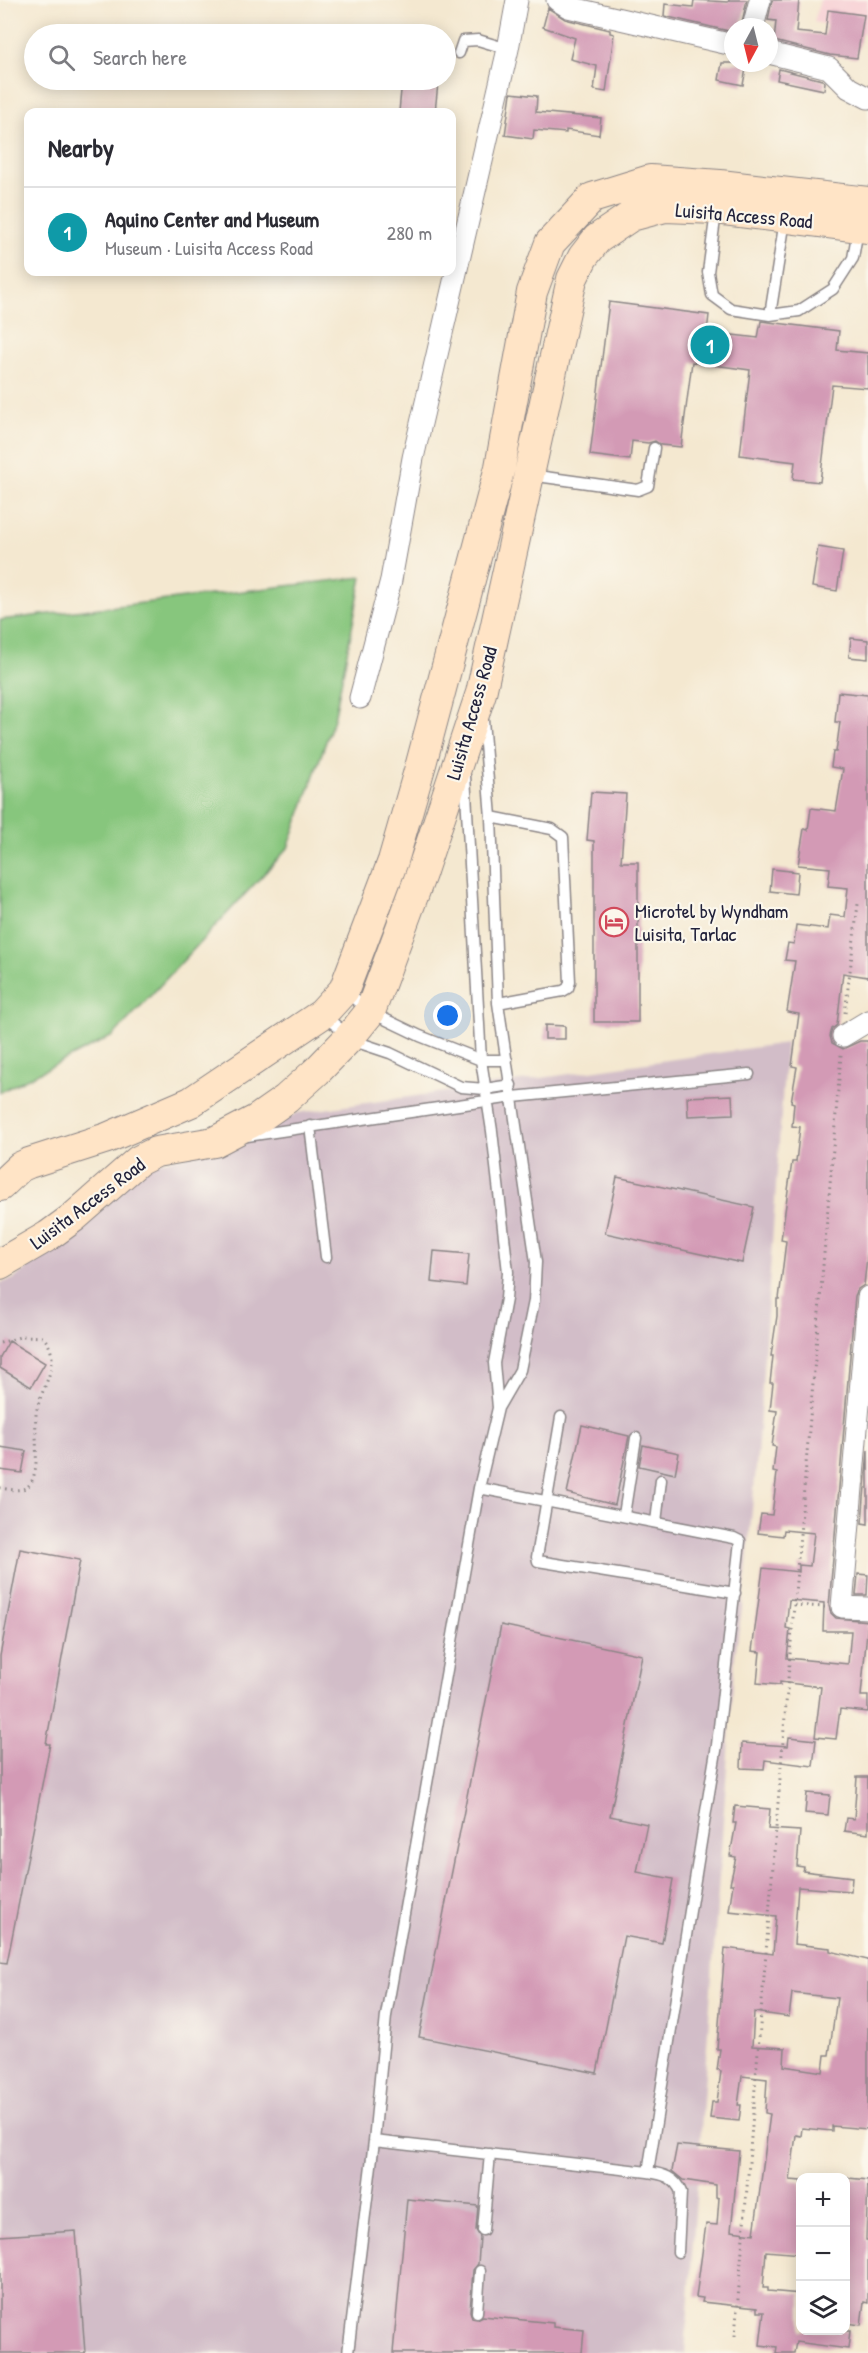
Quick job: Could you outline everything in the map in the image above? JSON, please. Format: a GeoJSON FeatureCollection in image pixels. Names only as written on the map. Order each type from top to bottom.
{"type":"FeatureCollection","features":[{"type":"Feature","properties":{"kind":"main road","name":"Luisita Access Road"},"geometry":{"type":"LineString","coordinates":[[0,1264],[48,1236],[74,1217],[138,1161],[156,1152],[214,1142],[256,1120],[286,1099],[317,1071],[370,1012],[421,874],[481,693],[514,471],[532,292],[550,243],[592,198],[650,180],[718,197],[785,218],[865,218]]}},
{"type":"Feature","properties":{"kind":"main road","name":"Luisita Access Road"},"geometry":{"type":"LineString","coordinates":[[718,197],[865,218]]}},
{"type":"Feature","properties":{"kind":"main road","name":"Luisita Access Road"},"geometry":{"type":"LineString","coordinates":[[7,1176],[45,1157],[107,1138],[191,1102],[322,1014],[344,990],[393,861],[514,471]]}},
{"type":"Feature","properties":{"kind":"street"},"geometry":{"type":"LineString","coordinates":[[456,273],[518,0]]}},
{"type":"Feature","properties":{"kind":"street"},"geometry":{"type":"LineString","coordinates":[[557,0],[568,7],[724,43]]}},
{"type":"Feature","properties":{"kind":"street"},"geometry":{"type":"LineString","coordinates":[[755,18],[760,0]]}},
{"type":"Feature","properties":{"kind":"street"},"geometry":{"type":"LineString","coordinates":[[778,55],[829,68],[849,88],[868,98]]}},
{"type":"Feature","properties":{"kind":"street"},"geometry":{"type":"LineString","coordinates":[[360,698],[391,580],[413,458],[455,276]]}},
{"type":"Feature","properties":{"kind":"street"},"geometry":{"type":"LineString","coordinates":[[843,1036],[868,1021]]}},
{"type":"Feature","properties":{"kind":"street"},"geometry":{"type":"LineString","coordinates":[[868,1297],[842,1607],[868,1608]]}},
{"type":"Feature","properties":{"kind":"lane"},"geometry":{"type":"LineString","coordinates":[[459,53],[463,41],[473,39],[508,50]]}},
{"type":"Feature","properties":{"kind":"lane"},"geometry":{"type":"LineString","coordinates":[[718,197],[708,272],[711,295],[731,309],[770,315],[799,311],[833,289],[853,258],[865,218]]}},
{"type":"Feature","properties":{"kind":"lane"},"geometry":{"type":"LineString","coordinates":[[770,315],[785,218]]}},
{"type":"Feature","properties":{"kind":"lane"},"geometry":{"type":"LineString","coordinates":[[514,471],[638,490],[648,486],[654,448]]}},
{"type":"Feature","properties":{"kind":"lane"},"geometry":{"type":"LineString","coordinates":[[348,2353],[374,2141],[386,2016],[479,1488],[498,1408],[520,1370],[534,1301],[536,1279],[536,1262],[498,1003],[491,818],[481,693]]}},
{"type":"Feature","properties":{"kind":"lane"},"geometry":{"type":"LineString","coordinates":[[463,748],[481,1060],[498,1171],[508,1272],[506,1299],[494,1363],[498,1408]]}},
{"type":"Feature","properties":{"kind":"lane"},"geometry":{"type":"LineString","coordinates":[[491,818],[552,829],[563,837],[570,982],[568,988],[563,991],[498,1003]]}},
{"type":"Feature","properties":{"kind":"lane"},"geometry":{"type":"LineString","coordinates":[[344,990],[370,1012],[420,1036],[481,1060],[507,1060]]}},
{"type":"Feature","properties":{"kind":"lane"},"geometry":{"type":"LineString","coordinates":[[322,1014],[349,1038],[390,1053],[460,1087],[485,1089],[511,1084]]}},
{"type":"Feature","properties":{"kind":"lane"},"geometry":{"type":"LineString","coordinates":[[214,1142],[310,1126],[487,1103],[513,1097],[749,1074]]}},
{"type":"Feature","properties":{"kind":"lane"},"geometry":{"type":"LineString","coordinates":[[310,1126],[326,1257]]}},
{"type":"Feature","properties":{"kind":"lane"},"geometry":{"type":"LineString","coordinates":[[561,1417],[537,1557],[541,1563],[735,1593]]}},
{"type":"Feature","properties":{"kind":"lane"},"geometry":{"type":"LineString","coordinates":[[624,1515],[636,1438]]}},
{"type":"Feature","properties":{"kind":"lane"},"geometry":{"type":"LineString","coordinates":[[656,1522],[661,1480]]}},
{"type":"Feature","properties":{"kind":"lane"},"geometry":{"type":"LineString","coordinates":[[479,1488],[624,1515],[740,1541],[715,1755],[648,2172]]}},
{"type":"Feature","properties":{"kind":"lane"},"geometry":{"type":"LineString","coordinates":[[374,2141],[648,2172],[670,2177],[678,2184],[681,2192],[678,2252]]}},
{"type":"Feature","properties":{"kind":"lane"},"geometry":{"type":"LineString","coordinates":[[483,2230],[490,2154]]}},
{"type":"Feature","properties":{"kind":"lane"},"geometry":{"type":"LineString","coordinates":[[477,2312],[480,2271]]}},
{"type":"Feature","properties":{"kind":"path"},"geometry":{"type":"LineString","coordinates":[[735,2336],[794,1605],[843,1036],[858,904]]}},
{"type":"Feature","properties":{"kind":"path"},"geometry":{"type":"LineString","coordinates":[[0,1343],[22,1336],[43,1337],[50,1345],[52,1359],[48,1383],[36,1414],[37,1443],[32,1480],[27,1487],[18,1490],[0,1488]]}},
{"type":"Feature","properties":{"kind":"path"},"geometry":{"type":"LineString","coordinates":[[794,1605],[842,1607]]}},
{"type":"Feature","properties":{"kind":"shaded area"},"geometry":{"type":"Polygon","coordinates":[[[820,0],[868,0],[868,34],[814,22],[820,0]]]}},
{"type":"Feature","properties":{"kind":"shaded area"},"geometry":{"type":"Polygon","coordinates":[[[786,1043],[757,1457],[744,1595],[735,1655],[685,2353],[0,2353],[0,1283],[14,1279],[146,1165],[236,1144],[297,1113],[786,1043]]]}},
{"type":"Feature","properties":{"kind":"green space"},"geometry":{"type":"Polygon","coordinates":[[[362,577],[334,719],[288,848],[113,1036],[0,1092],[0,620],[362,577]]]}},
{"type":"Feature","properties":{"kind":"building"},"geometry":{"type":"Polygon","coordinates":[[[694,0],[728,2],[729,0],[747,0],[743,18],[724,18],[724,30],[664,16],[665,4],[693,7],[694,0]]]}},
{"type":"Feature","properties":{"kind":"building"},"geometry":{"type":"Polygon","coordinates":[[[772,0],[799,0],[796,32],[825,35],[828,10],[864,15],[857,58],[830,55],[778,42],[778,18],[768,18],[772,0]]]}},
{"type":"Feature","properties":{"kind":"building"},"geometry":{"type":"Polygon","coordinates":[[[548,8],[565,19],[610,30],[610,33],[614,34],[606,92],[594,90],[597,66],[570,59],[575,38],[543,27],[548,8]]]}},
{"type":"Feature","properties":{"kind":"building"},"geometry":{"type":"Polygon","coordinates":[[[722,63],[724,63],[724,72],[745,72],[743,85],[719,80],[722,63]]]}},
{"type":"Feature","properties":{"kind":"building"},"geometry":{"type":"Polygon","coordinates":[[[779,69],[822,80],[825,82],[824,90],[777,80],[779,69]]]}},
{"type":"Feature","properties":{"kind":"building"},"geometry":{"type":"Polygon","coordinates":[[[401,90],[437,90],[435,108],[399,108],[401,90]]]}},
{"type":"Feature","properties":{"kind":"building"},"geometry":{"type":"Polygon","coordinates":[[[511,93],[537,96],[536,112],[601,118],[599,135],[566,130],[566,133],[534,130],[533,139],[505,135],[511,93]]]}},
{"type":"Feature","properties":{"kind":"building"},"geometry":{"type":"Polygon","coordinates":[[[609,302],[709,315],[707,332],[758,338],[761,321],[839,331],[837,350],[868,353],[868,388],[832,385],[820,482],[793,479],[795,462],[740,455],[750,370],[692,362],[681,447],[661,445],[655,441],[648,443],[632,441],[630,460],[590,455],[609,302]]]}},
{"type":"Feature","properties":{"kind":"building"},"geometry":{"type":"Polygon","coordinates":[[[818,547],[843,551],[837,591],[812,587],[818,547]]]}},
{"type":"Feature","properties":{"kind":"building"},"geometry":{"type":"Polygon","coordinates":[[[851,638],[868,640],[868,659],[849,657],[851,638]]]}},
{"type":"Feature","properties":{"kind":"building"},"geometry":{"type":"Polygon","coordinates":[[[838,692],[868,695],[868,977],[843,973],[837,1025],[832,1029],[830,1036],[832,1043],[843,1049],[860,1041],[868,1041],[868,1248],[864,1285],[858,1289],[855,1296],[829,1606],[836,1618],[868,1621],[861,1696],[868,1696],[868,1712],[840,1709],[836,1739],[815,1737],[821,1687],[780,1682],[780,1685],[757,1683],[760,1652],[752,1651],[763,1568],[799,1572],[799,1565],[810,1566],[814,1533],[784,1530],[783,1536],[758,1533],[761,1514],[772,1515],[777,1473],[773,1472],[776,1447],[772,1446],[777,1411],[770,1410],[773,1383],[770,1383],[773,1356],[771,1356],[786,1241],[781,1240],[792,1162],[796,1162],[800,1127],[792,1126],[794,1103],[791,1102],[797,1067],[792,1066],[799,1014],[787,1012],[795,961],[785,960],[788,943],[794,944],[796,925],[828,929],[830,915],[845,917],[848,888],[828,886],[830,868],[798,865],[804,829],[808,830],[811,808],[836,811],[843,769],[831,767],[833,752],[836,752],[840,722],[835,722],[838,692]],[[789,1600],[786,1628],[790,1629],[787,1658],[848,1664],[851,1631],[823,1631],[824,1603],[789,1600]]]}},
{"type":"Feature","properties":{"kind":"building"},"geometry":{"type":"Polygon","coordinates":[[[591,792],[626,794],[621,862],[638,862],[638,1022],[594,1022],[594,841],[587,840],[591,792]]]}},
{"type":"Feature","properties":{"kind":"building"},"geometry":{"type":"Polygon","coordinates":[[[772,869],[798,872],[796,894],[770,891],[772,869]]]}},
{"type":"Feature","properties":{"kind":"building"},"geometry":{"type":"Polygon","coordinates":[[[545,1025],[565,1026],[565,1039],[545,1039],[545,1025]]]}},
{"type":"Feature","properties":{"kind":"building"},"geometry":{"type":"Polygon","coordinates":[[[732,1095],[733,1114],[688,1116],[687,1097],[732,1095]]]}},
{"type":"Feature","properties":{"kind":"building"},"geometry":{"type":"Polygon","coordinates":[[[617,1177],[754,1207],[742,1263],[605,1233],[617,1177]]]}},
{"type":"Feature","properties":{"kind":"building"},"geometry":{"type":"Polygon","coordinates":[[[434,1251],[469,1254],[466,1286],[431,1282],[434,1251]]]}},
{"type":"Feature","properties":{"kind":"building"},"geometry":{"type":"Polygon","coordinates":[[[9,1341],[45,1363],[31,1387],[0,1368],[0,1357],[9,1341]]]}},
{"type":"Feature","properties":{"kind":"building"},"geometry":{"type":"Polygon","coordinates":[[[582,1425],[629,1436],[615,1505],[567,1493],[582,1425]]]}},
{"type":"Feature","properties":{"kind":"building"},"geometry":{"type":"Polygon","coordinates":[[[643,1445],[679,1453],[675,1474],[639,1466],[643,1445]]]}},
{"type":"Feature","properties":{"kind":"building"},"geometry":{"type":"Polygon","coordinates":[[[0,1447],[26,1451],[22,1473],[0,1470],[0,1447]]]}},
{"type":"Feature","properties":{"kind":"building"},"geometry":{"type":"Polygon","coordinates":[[[868,1450],[868,1524],[862,1523],[868,1450]]]}},
{"type":"Feature","properties":{"kind":"building"},"geometry":{"type":"Polygon","coordinates":[[[20,1549],[80,1560],[46,1744],[50,1744],[7,1963],[0,1962],[0,1656],[20,1549]]]}},
{"type":"Feature","properties":{"kind":"building"},"geometry":{"type":"Polygon","coordinates":[[[858,1574],[868,1575],[867,1595],[856,1595],[858,1574]]]}},
{"type":"Feature","properties":{"kind":"building"},"geometry":{"type":"Polygon","coordinates":[[[501,1625],[642,1655],[610,1816],[647,1824],[637,1872],[673,1879],[662,1943],[624,1936],[597,2073],[419,2037],[501,1625]]]}},
{"type":"Feature","properties":{"kind":"building"},"geometry":{"type":"Polygon","coordinates":[[[789,1737],[816,1740],[813,1766],[765,1760],[764,1769],[741,1768],[742,1743],[788,1746],[789,1737]]]}},
{"type":"Feature","properties":{"kind":"building"},"geometry":{"type":"Polygon","coordinates":[[[857,1777],[868,1777],[868,1834],[844,1831],[846,1818],[854,1819],[857,1777]]]}},
{"type":"Feature","properties":{"kind":"building"},"geometry":{"type":"Polygon","coordinates":[[[807,1793],[830,1795],[828,1815],[805,1813],[807,1793]]]}},
{"type":"Feature","properties":{"kind":"building"},"geometry":{"type":"Polygon","coordinates":[[[735,1806],[770,1809],[768,1829],[800,1831],[797,1866],[804,1867],[803,1871],[852,1877],[851,1891],[798,1887],[794,1944],[830,1948],[830,1951],[868,1960],[868,2129],[832,2126],[832,2131],[802,2128],[801,2136],[796,2135],[790,2180],[796,2181],[796,2254],[766,2251],[763,2288],[768,2288],[768,2291],[796,2294],[796,2335],[850,2335],[848,2349],[796,2342],[794,2353],[776,2353],[777,2347],[760,2345],[764,2312],[757,2312],[757,2308],[702,2302],[703,2298],[696,2297],[706,2224],[717,2225],[719,2198],[716,2197],[716,2185],[683,2180],[672,2171],[677,2145],[739,2151],[731,2231],[754,2234],[770,2114],[765,2113],[767,2079],[742,2076],[738,2105],[741,2105],[739,2121],[710,2118],[712,2102],[717,2102],[721,2071],[717,2070],[720,2049],[717,2049],[725,1948],[773,1954],[776,1916],[729,1911],[733,1884],[730,1884],[736,1857],[730,1856],[736,1823],[733,1823],[735,1806]],[[792,1993],[789,2017],[754,2012],[752,2046],[785,2048],[784,2066],[823,2072],[825,2055],[829,2055],[837,1998],[792,1993]]]}},
{"type":"Feature","properties":{"kind":"building"},"geometry":{"type":"Polygon","coordinates":[[[850,2178],[868,2180],[866,2240],[868,2240],[868,2303],[864,2302],[861,2325],[850,2324],[850,2178]]]}},
{"type":"Feature","properties":{"kind":"building"},"geometry":{"type":"Polygon","coordinates":[[[407,2199],[478,2206],[476,2230],[480,2237],[478,2264],[473,2270],[470,2311],[472,2318],[477,2319],[483,2316],[553,2323],[553,2327],[584,2330],[582,2353],[393,2353],[407,2199]]]}},
{"type":"Feature","properties":{"kind":"building"},"geometry":{"type":"Polygon","coordinates":[[[76,2231],[85,2353],[0,2353],[0,2236],[76,2231]]]}},
{"type":"Feature","properties":{"kind":"place","name":"Aquino Center and Museum"},"geometry":{"type":"Point","coordinates":[710,345]}},
{"type":"Feature","properties":{"kind":"place","name":"Microtel by Wyndham Luisita, Tarlac"},"geometry":{"type":"Point","coordinates":[614,922]}}]}
